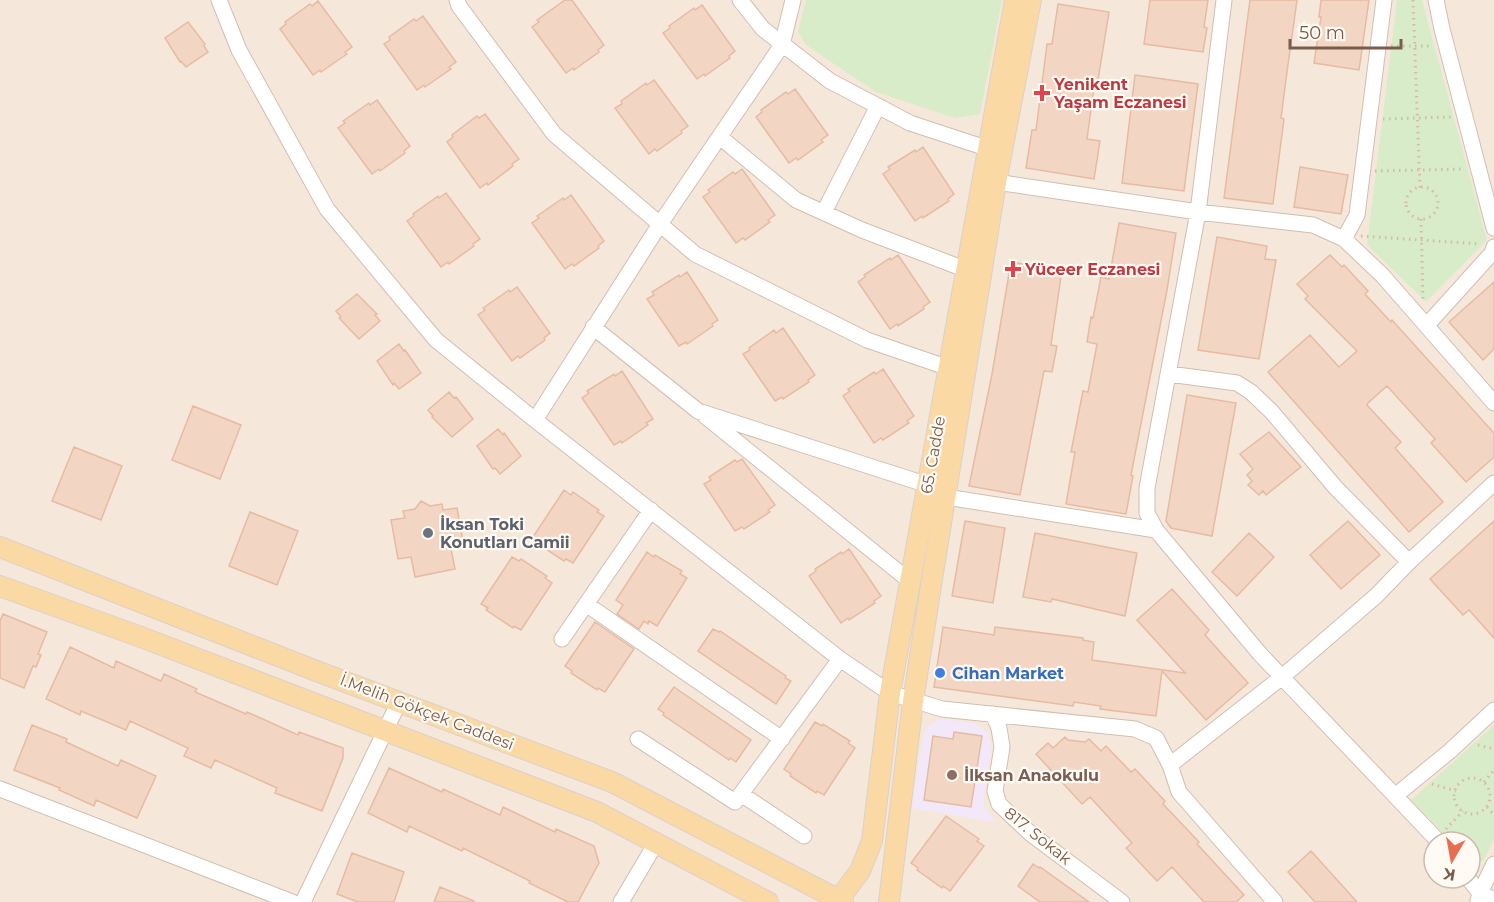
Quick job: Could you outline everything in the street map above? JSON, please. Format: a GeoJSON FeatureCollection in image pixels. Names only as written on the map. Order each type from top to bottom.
{"type":"FeatureCollection","features":[{"type":"Feature","properties":{"kind":"main road","name":"65. Cadde"},"geometry":{"type":"LineString","coordinates":[[839,901],[860,871],[872,841],[890,693],[1015,0]]}},
{"type":"Feature","properties":{"kind":"main road","name":"65. Cadde"},"geometry":{"type":"LineString","coordinates":[[889,902],[913,702],[996,182],[1031,0]]}},
{"type":"Feature","properties":{"kind":"main road","name":"İ.Melih Gökçek Caddesi"},"geometry":{"type":"LineString","coordinates":[[0,547],[612,782],[839,901]]}},
{"type":"Feature","properties":{"kind":"main road","name":"İ.Melih Gökçek Caddesi"},"geometry":{"type":"LineString","coordinates":[[0,586],[141,637],[597,812],[768,902]]}},
{"type":"Feature","properties":{"kind":"street"},"geometry":{"type":"LineString","coordinates":[[219,0],[239,50],[327,209],[436,340],[840,659],[890,693],[913,702],[942,709],[1135,729],[1156,738],[1170,765],[1179,792],[1275,902]]}},
{"type":"Feature","properties":{"kind":"street"},"geometry":{"type":"LineString","coordinates":[[458,0],[459,6],[554,134],[695,254],[857,335],[949,368]]}},
{"type":"Feature","properties":{"kind":"street"},"geometry":{"type":"LineString","coordinates":[[740,0],[763,29],[830,81],[910,123],[989,149]]}},
{"type":"Feature","properties":{"kind":"street"},"geometry":{"type":"LineString","coordinates":[[535,420],[660,224],[782,45],[793,0]]}},
{"type":"Feature","properties":{"kind":"street"},"geometry":{"type":"LineString","coordinates":[[1224,0],[1198,212],[1147,488],[1147,513],[1156,530],[1260,654],[1427,830]]}},
{"type":"Feature","properties":{"kind":"street"},"geometry":{"type":"LineString","coordinates":[[1346,236],[1357,215],[1384,0]]}},
{"type":"Feature","properties":{"kind":"street"},"geometry":{"type":"LineString","coordinates":[[1436,0],[1479,168],[1489,190],[1494,228]]}},
{"type":"Feature","properties":{"kind":"street"},"geometry":{"type":"LineString","coordinates":[[824,212],[878,106]]}},
{"type":"Feature","properties":{"kind":"street"},"geometry":{"type":"LineString","coordinates":[[720,137],[796,200],[862,231],[967,270]]}},
{"type":"Feature","properties":{"kind":"street"},"geometry":{"type":"LineString","coordinates":[[996,182],[1198,212],[1313,225],[1346,236],[1494,403]]}},
{"type":"Feature","properties":{"kind":"street"},"geometry":{"type":"LineString","coordinates":[[1426,325],[1492,253],[1489,246]]}},
{"type":"Feature","properties":{"kind":"street"},"geometry":{"type":"LineString","coordinates":[[593,327],[911,582]]}},
{"type":"Feature","properties":{"kind":"street"},"geometry":{"type":"LineString","coordinates":[[1169,374],[1237,383],[1251,392],[1272,412],[1335,487],[1409,562]]}},
{"type":"Feature","properties":{"kind":"street"},"geometry":{"type":"LineString","coordinates":[[698,411],[928,485]]}},
{"type":"Feature","properties":{"kind":"street"},"geometry":{"type":"LineString","coordinates":[[1170,765],[1282,677],[1376,596],[1494,483]]}},
{"type":"Feature","properties":{"kind":"street"},"geometry":{"type":"LineString","coordinates":[[946,497],[1156,530]]}},
{"type":"Feature","properties":{"kind":"street"},"geometry":{"type":"LineString","coordinates":[[562,639],[651,510]]}},
{"type":"Feature","properties":{"kind":"street"},"geometry":{"type":"LineString","coordinates":[[586,604],[782,739]]}},
{"type":"Feature","properties":{"kind":"street"},"geometry":{"type":"LineString","coordinates":[[638,739],[735,802],[840,659]]}},
{"type":"Feature","properties":{"kind":"street"},"geometry":{"type":"LineString","coordinates":[[303,902],[399,702]]}},
{"type":"Feature","properties":{"kind":"street"},"geometry":{"type":"LineString","coordinates":[[1395,796],[1494,710]]}},
{"type":"Feature","properties":{"kind":"street","name":"817. Sokak"},"geometry":{"type":"LineString","coordinates":[[993,714],[999,728],[1002,747],[995,791],[999,804],[1031,834],[1122,902]]}},
{"type":"Feature","properties":{"kind":"street"},"geometry":{"type":"LineString","coordinates":[[0,789],[292,902]]}},
{"type":"Feature","properties":{"kind":"street"},"geometry":{"type":"LineString","coordinates":[[741,794],[804,836]]}},
{"type":"Feature","properties":{"kind":"street"},"geometry":{"type":"LineString","coordinates":[[621,902],[656,843]]}},
{"type":"Feature","properties":{"kind":"street"},"geometry":{"type":"LineString","coordinates":[[1484,898],[1494,864]]}},
{"type":"Feature","properties":{"kind":"path"},"geometry":{"type":"LineString","coordinates":[[1413,0],[1420,188]]}},
{"type":"Feature","properties":{"kind":"path"},"geometry":{"type":"LineString","coordinates":[[1378,45],[1446,46]]}},
{"type":"Feature","properties":{"kind":"path"},"geometry":{"type":"LineString","coordinates":[[1369,120],[1465,117]]}},
{"type":"Feature","properties":{"kind":"path"},"geometry":{"type":"LineString","coordinates":[[1362,171],[1479,168]]}},
{"type":"Feature","properties":{"kind":"path"},"geometry":{"type":"LineString","coordinates":[[1420,188],[1427,188],[1436,194],[1438,203],[1436,213],[1427,219],[1417,219],[1409,213],[1406,204],[1409,194],[1420,188]]}},
{"type":"Feature","properties":{"kind":"path"},"geometry":{"type":"LineString","coordinates":[[1415,312],[1424,306],[1421,219]]}},
{"type":"Feature","properties":{"kind":"path"},"geometry":{"type":"LineString","coordinates":[[1346,236],[1422,241],[1442,240],[1489,246]]}},
{"type":"Feature","properties":{"kind":"path"},"geometry":{"type":"LineString","coordinates":[[1484,782],[1494,770]]}},
{"type":"Feature","properties":{"kind":"path"},"geometry":{"type":"LineString","coordinates":[[1416,779],[1456,792]]}},
{"type":"Feature","properties":{"kind":"path"},"geometry":{"type":"LineString","coordinates":[[1467,779],[1478,779],[1484,782],[1491,796],[1487,807],[1478,814],[1467,814],[1458,807],[1454,797],[1458,786],[1467,779]]}},
{"type":"Feature","properties":{"kind":"path"},"geometry":{"type":"LineString","coordinates":[[1487,807],[1494,815]]}},
{"type":"Feature","properties":{"kind":"path"},"geometry":{"type":"LineString","coordinates":[[1447,830],[1463,811]]}},
{"type":"Feature","properties":{"kind":"shaded area"},"geometry":{"type":"Polygon","coordinates":[[[0,0],[1494,0],[1494,902],[0,902],[0,0]]]}},
{"type":"Feature","properties":{"kind":"shaded area","name":"İlksan Anaokulu"},"geometry":{"type":"Polygon","coordinates":[[[943,719],[972,723],[989,734],[991,749],[983,801],[985,809],[996,822],[912,808],[926,729],[933,722],[943,719]]]}},
{"type":"Feature","properties":{"kind":"green space"},"geometry":{"type":"Polygon","coordinates":[[[806,0],[1002,0],[980,114],[955,118],[876,92],[806,45],[798,32],[806,0]]]}},
{"type":"Feature","properties":{"kind":"green space"},"geometry":{"type":"Polygon","coordinates":[[[1397,0],[1422,0],[1487,240],[1426,302],[1367,245],[1397,0]]]}},
{"type":"Feature","properties":{"kind":"green space"},"geometry":{"type":"Polygon","coordinates":[[[1494,725],[1494,839],[1484,860],[1482,861],[1482,830],[1440,830],[1411,800],[1494,725]]]}},
{"type":"Feature","properties":{"kind":"building"},"geometry":{"type":"Polygon","coordinates":[[[565,0],[572,0],[604,45],[598,50],[599,52],[566,73],[532,27],[539,22],[537,20],[565,0]]]}},
{"type":"Feature","properties":{"kind":"building"},"geometry":{"type":"Polygon","coordinates":[[[1150,0],[1208,0],[1203,52],[1144,44],[1150,0]]]}},
{"type":"Feature","properties":{"kind":"building"},"geometry":{"type":"Polygon","coordinates":[[[1250,0],[1297,0],[1281,118],[1284,119],[1273,204],[1224,198],[1250,0]]]}},
{"type":"Feature","properties":{"kind":"building"},"geometry":{"type":"Polygon","coordinates":[[[1321,0],[1369,0],[1359,70],[1314,63],[1321,17],[1319,17],[1321,0]]]}},
{"type":"Feature","properties":{"kind":"building"},"geometry":{"type":"Polygon","coordinates":[[[318,1],[352,47],[345,52],[347,54],[313,75],[280,29],[286,24],[285,22],[318,1]]]}},
{"type":"Feature","properties":{"kind":"building"},"geometry":{"type":"Polygon","coordinates":[[[1058,4],[1109,12],[1098,80],[1095,80],[1087,139],[1100,141],[1094,179],[1026,168],[1032,130],[1036,130],[1047,44],[1052,44],[1058,4]]]}},
{"type":"Feature","properties":{"kind":"building"},"geometry":{"type":"Polygon","coordinates":[[[702,5],[735,51],[729,56],[730,58],[697,79],[663,33],[694,8],[695,10],[702,5]]]}},
{"type":"Feature","properties":{"kind":"building"},"geometry":{"type":"Polygon","coordinates":[[[423,16],[456,62],[449,67],[451,69],[417,90],[384,44],[390,40],[389,37],[414,19],[416,21],[423,16]]]}},
{"type":"Feature","properties":{"kind":"building"},"geometry":{"type":"Polygon","coordinates":[[[188,22],[205,44],[208,52],[186,67],[180,62],[165,38],[188,22]]]}},
{"type":"Feature","properties":{"kind":"building"},"geometry":{"type":"Polygon","coordinates":[[[1135,75],[1198,84],[1184,191],[1122,183],[1135,75]]]}},
{"type":"Feature","properties":{"kind":"building"},"geometry":{"type":"Polygon","coordinates":[[[654,80],[688,126],[657,151],[655,149],[649,154],[615,108],[646,83],[647,85],[654,80]]]}},
{"type":"Feature","properties":{"kind":"building"},"geometry":{"type":"Polygon","coordinates":[[[795,89],[828,135],[821,140],[823,142],[798,160],[796,158],[789,163],[756,117],[762,112],[761,110],[786,92],[788,94],[795,89]]]}},
{"type":"Feature","properties":{"kind":"building"},"geometry":{"type":"Polygon","coordinates":[[[377,100],[410,146],[404,151],[405,153],[372,174],[338,128],[345,123],[343,121],[377,100]]]}},
{"type":"Feature","properties":{"kind":"building"},"geometry":{"type":"Polygon","coordinates":[[[485,114],[519,159],[488,185],[487,183],[480,188],[447,142],[453,137],[452,135],[477,116],[479,118],[485,114]]]}},
{"type":"Feature","properties":{"kind":"building"},"geometry":{"type":"Polygon","coordinates":[[[923,147],[954,194],[948,199],[949,201],[915,221],[883,174],[890,169],[888,167],[923,147]]]}},
{"type":"Feature","properties":{"kind":"building"},"geometry":{"type":"Polygon","coordinates":[[[1300,167],[1348,175],[1341,214],[1294,207],[1300,167]]]}},
{"type":"Feature","properties":{"kind":"building"},"geometry":{"type":"Polygon","coordinates":[[[742,169],[775,215],[768,220],[770,222],[745,240],[743,238],[736,243],[703,197],[710,192],[708,190],[733,172],[735,174],[742,169]]]}},
{"type":"Feature","properties":{"kind":"building"},"geometry":{"type":"Polygon","coordinates":[[[446,193],[480,239],[449,264],[448,262],[441,267],[407,221],[438,196],[439,198],[446,193]]]}},
{"type":"Feature","properties":{"kind":"building"},"geometry":{"type":"Polygon","coordinates":[[[571,195],[604,241],[598,246],[599,248],[574,266],[572,264],[565,269],[532,223],[539,218],[537,216],[571,195]]]}},
{"type":"Feature","properties":{"kind":"building"},"geometry":{"type":"Polygon","coordinates":[[[1119,223],[1176,233],[1131,475],[1133,476],[1126,514],[1066,504],[1075,452],[1071,452],[1083,391],[1088,392],[1097,344],[1087,342],[1091,317],[1093,318],[1101,277],[1109,279],[1119,223]]]}},
{"type":"Feature","properties":{"kind":"building"},"geometry":{"type":"Polygon","coordinates":[[[1217,237],[1267,246],[1265,259],[1276,260],[1259,359],[1198,350],[1217,237]]]}},
{"type":"Feature","properties":{"kind":"building"},"geometry":{"type":"Polygon","coordinates":[[[898,255],[930,302],[923,307],[924,309],[890,329],[858,282],[865,277],[864,275],[898,255]]]}},
{"type":"Feature","properties":{"kind":"building"},"geometry":{"type":"Polygon","coordinates":[[[1330,255],[1342,267],[1344,265],[1368,291],[1365,294],[1391,322],[1392,320],[1494,433],[1494,457],[1466,482],[1431,443],[1435,439],[1387,386],[1368,403],[1367,405],[1401,442],[1395,448],[1443,502],[1409,532],[1268,372],[1310,335],[1339,367],[1357,351],[1305,299],[1308,296],[1297,284],[1330,255]]]}},
{"type":"Feature","properties":{"kind":"building"},"geometry":{"type":"Polygon","coordinates":[[[1011,262],[1062,270],[1051,345],[1057,346],[1052,372],[1044,371],[1020,495],[969,486],[992,374],[1011,262]]]}},
{"type":"Feature","properties":{"kind":"building"},"geometry":{"type":"Polygon","coordinates":[[[687,272],[718,320],[687,344],[686,342],[679,346],[647,299],[654,295],[652,292],[687,272]]]}},
{"type":"Feature","properties":{"kind":"building"},"geometry":{"type":"Polygon","coordinates":[[[1494,282],[1494,349],[1483,360],[1449,322],[1494,282]]]}},
{"type":"Feature","properties":{"kind":"building"},"geometry":{"type":"Polygon","coordinates":[[[517,287],[550,333],[544,338],[545,340],[512,361],[478,315],[485,310],[483,308],[517,287]]]}},
{"type":"Feature","properties":{"kind":"building"},"geometry":{"type":"Polygon","coordinates":[[[357,294],[377,314],[375,315],[380,321],[359,339],[339,318],[341,317],[336,311],[357,294]]]}},
{"type":"Feature","properties":{"kind":"building"},"geometry":{"type":"Polygon","coordinates":[[[783,328],[815,375],[808,380],[809,382],[783,399],[782,397],[775,401],[743,354],[774,330],[776,333],[783,328]]]}},
{"type":"Feature","properties":{"kind":"building"},"geometry":{"type":"Polygon","coordinates":[[[399,344],[421,373],[399,389],[394,383],[393,385],[377,361],[399,344]]]}},
{"type":"Feature","properties":{"kind":"building"},"geometry":{"type":"Polygon","coordinates":[[[883,369],[914,416],[907,421],[909,423],[883,440],[881,438],[874,443],[843,396],[850,391],[848,389],[874,372],[876,374],[883,369]]]}},
{"type":"Feature","properties":{"kind":"building"},"geometry":{"type":"Polygon","coordinates":[[[622,371],[653,419],[622,443],[621,441],[614,445],[582,398],[589,393],[587,391],[622,371]]]}},
{"type":"Feature","properties":{"kind":"building"},"geometry":{"type":"Polygon","coordinates":[[[449,392],[454,398],[456,397],[473,419],[452,437],[428,410],[449,392]]]}},
{"type":"Feature","properties":{"kind":"building"},"geometry":{"type":"Polygon","coordinates":[[[1187,395],[1236,403],[1212,536],[1171,528],[1166,521],[1187,395]]]}},
{"type":"Feature","properties":{"kind":"building"},"geometry":{"type":"Polygon","coordinates":[[[193,406],[241,425],[220,479],[172,460],[193,406]]]}},
{"type":"Feature","properties":{"kind":"building"},"geometry":{"type":"Polygon","coordinates":[[[498,429],[503,435],[504,433],[521,456],[500,474],[495,468],[493,469],[477,446],[498,429]]]}},
{"type":"Feature","properties":{"kind":"building"},"geometry":{"type":"Polygon","coordinates":[[[1269,432],[1301,467],[1266,495],[1263,491],[1259,495],[1248,485],[1252,481],[1247,475],[1253,469],[1240,454],[1269,432]]]}},
{"type":"Feature","properties":{"kind":"building"},"geometry":{"type":"Polygon","coordinates":[[[74,447],[122,466],[101,520],[52,501],[74,447]]]}},
{"type":"Feature","properties":{"kind":"building"},"geometry":{"type":"Polygon","coordinates":[[[742,459],[775,505],[768,510],[770,512],[744,529],[742,527],[735,531],[704,484],[711,480],[709,477],[735,460],[737,462],[742,459]]]}},
{"type":"Feature","properties":{"kind":"building"},"geometry":{"type":"Polygon","coordinates":[[[564,490],[571,495],[573,492],[604,516],[573,563],[566,559],[564,561],[538,544],[540,542],[533,537],[564,490]]]}},
{"type":"Feature","properties":{"kind":"building","name":"İksan Toki Konutları Camii"},"geometry":{"type":"Polygon","coordinates":[[[421,501],[430,506],[442,504],[443,510],[457,508],[464,547],[451,549],[455,569],[415,577],[411,557],[398,559],[391,520],[405,518],[403,511],[415,509],[421,501]]]}},
{"type":"Feature","properties":{"kind":"building"},"geometry":{"type":"Polygon","coordinates":[[[250,512],[298,531],[277,585],[229,566],[250,512]]]}},
{"type":"Feature","properties":{"kind":"building"},"geometry":{"type":"Polygon","coordinates":[[[965,521],[1005,528],[993,603],[952,596],[965,521]]]}},
{"type":"Feature","properties":{"kind":"building"},"geometry":{"type":"Polygon","coordinates":[[[1348,521],[1380,555],[1341,589],[1310,555],[1348,521]]]}},
{"type":"Feature","properties":{"kind":"building"},"geometry":{"type":"Polygon","coordinates":[[[1494,521],[1494,638],[1469,610],[1463,615],[1430,579],[1494,521]]]}},
{"type":"Feature","properties":{"kind":"building"},"geometry":{"type":"Polygon","coordinates":[[[1035,533],[1137,553],[1125,616],[1052,599],[1051,602],[1023,597],[1035,533]]]}},
{"type":"Feature","properties":{"kind":"building"},"geometry":{"type":"Polygon","coordinates":[[[1249,533],[1274,557],[1237,596],[1212,572],[1249,533]]]}},
{"type":"Feature","properties":{"kind":"building"},"geometry":{"type":"Polygon","coordinates":[[[849,549],[881,596],[874,601],[875,603],[841,623],[809,576],[816,571],[815,569],[849,549]]]}},
{"type":"Feature","properties":{"kind":"building"},"geometry":{"type":"Polygon","coordinates":[[[647,552],[682,571],[680,574],[687,578],[657,626],[644,621],[639,629],[617,614],[623,605],[616,600],[647,552]]]}},
{"type":"Feature","properties":{"kind":"building"},"geometry":{"type":"Polygon","coordinates":[[[512,557],[519,561],[521,559],[547,576],[545,578],[552,583],[521,630],[514,626],[513,628],[481,604],[512,557]]]}},
{"type":"Feature","properties":{"kind":"building"},"geometry":{"type":"Polygon","coordinates":[[[1172,589],[1209,630],[1205,635],[1248,683],[1206,720],[1162,671],[1156,716],[1100,709],[1101,706],[1074,702],[1073,706],[934,687],[943,627],[994,635],[995,627],[1083,638],[1083,640],[1094,642],[1092,660],[1185,673],[1137,620],[1172,589]]]}},
{"type":"Feature","properties":{"kind":"building"},"geometry":{"type":"Polygon","coordinates":[[[3,614],[47,632],[38,654],[41,655],[36,667],[33,666],[24,688],[0,678],[0,621],[3,614]]]}},
{"type":"Feature","properties":{"kind":"building"},"geometry":{"type":"Polygon","coordinates":[[[595,622],[634,649],[605,692],[598,688],[597,690],[571,673],[572,671],[565,666],[595,622]]]}},
{"type":"Feature","properties":{"kind":"building"},"geometry":{"type":"Polygon","coordinates":[[[713,629],[720,631],[791,681],[776,704],[698,651],[713,629]]]}},
{"type":"Feature","properties":{"kind":"building"},"geometry":{"type":"Polygon","coordinates":[[[70,647],[114,668],[116,661],[161,681],[164,674],[197,689],[195,692],[246,714],[247,712],[298,735],[299,732],[343,748],[343,758],[322,811],[275,793],[277,788],[215,760],[211,768],[184,756],[188,748],[130,721],[126,730],[81,711],[80,715],[46,699],[70,647]]]}},
{"type":"Feature","properties":{"kind":"building"},"geometry":{"type":"Polygon","coordinates":[[[674,687],[751,740],[736,762],[730,758],[729,760],[663,715],[664,713],[658,709],[674,687]]]}},
{"type":"Feature","properties":{"kind":"building"},"geometry":{"type":"Polygon","coordinates":[[[815,722],[822,726],[823,724],[850,741],[848,743],[855,748],[824,795],[817,791],[816,793],[790,776],[791,774],[784,769],[815,722]]]}},
{"type":"Feature","properties":{"kind":"building"},"geometry":{"type":"Polygon","coordinates":[[[32,725],[67,739],[66,742],[118,766],[121,760],[156,776],[137,818],[96,800],[94,806],[59,790],[60,788],[14,770],[32,725]]]}},
{"type":"Feature","properties":{"kind":"building"},"geometry":{"type":"Polygon","coordinates":[[[954,732],[982,736],[971,807],[924,800],[933,736],[953,739],[954,732]]]}},
{"type":"Feature","properties":{"kind":"building"},"geometry":{"type":"Polygon","coordinates":[[[1065,737],[1068,740],[1085,742],[1089,739],[1101,751],[1106,746],[1131,772],[1135,769],[1165,801],[1163,804],[1199,842],[1197,844],[1244,895],[1236,902],[1204,902],[1172,867],[1157,881],[1126,848],[1132,843],[1090,797],[1082,804],[1036,754],[1048,743],[1053,748],[1065,737]]]}},
{"type":"Feature","properties":{"kind":"building"},"geometry":{"type":"Polygon","coordinates":[[[389,768],[500,815],[503,807],[555,832],[556,829],[594,846],[599,863],[578,902],[568,902],[463,848],[462,851],[409,826],[407,832],[368,813],[389,768]]]}},
{"type":"Feature","properties":{"kind":"building"},"geometry":{"type":"Polygon","coordinates":[[[946,816],[979,839],[977,841],[984,846],[950,891],[943,886],[942,888],[911,863],[946,816]]]}},
{"type":"Feature","properties":{"kind":"building"},"geometry":{"type":"Polygon","coordinates":[[[1311,851],[1357,902],[1315,902],[1288,872],[1311,851]]]}},
{"type":"Feature","properties":{"kind":"building"},"geometry":{"type":"Polygon","coordinates":[[[352,853],[404,872],[394,902],[358,902],[337,894],[352,853]]]}},
{"type":"Feature","properties":{"kind":"building"},"geometry":{"type":"Polygon","coordinates":[[[1033,864],[1089,902],[1040,902],[1018,886],[1033,864]]]}},
{"type":"Feature","properties":{"kind":"building"},"geometry":{"type":"Polygon","coordinates":[[[440,887],[474,901],[474,902],[434,902],[440,887]]]}},
{"type":"Feature","properties":{"kind":"place","name":"Yenikent Yaşam Eczanesi"},"geometry":{"type":"Point","coordinates":[1042,93]}},
{"type":"Feature","properties":{"kind":"place","name":"Yüceer Eczanesi"},"geometry":{"type":"Point","coordinates":[1013,269]}},
{"type":"Feature","properties":{"kind":"place","name":"İksan Toki Konutları Camii"},"geometry":{"type":"Point","coordinates":[428,533]}},
{"type":"Feature","properties":{"kind":"place","name":"Cihan Market"},"geometry":{"type":"Point","coordinates":[940,673]}},
{"type":"Feature","properties":{"kind":"place","name":"İlksan Anaokulu"},"geometry":{"type":"Point","coordinates":[952,775]}}]}
